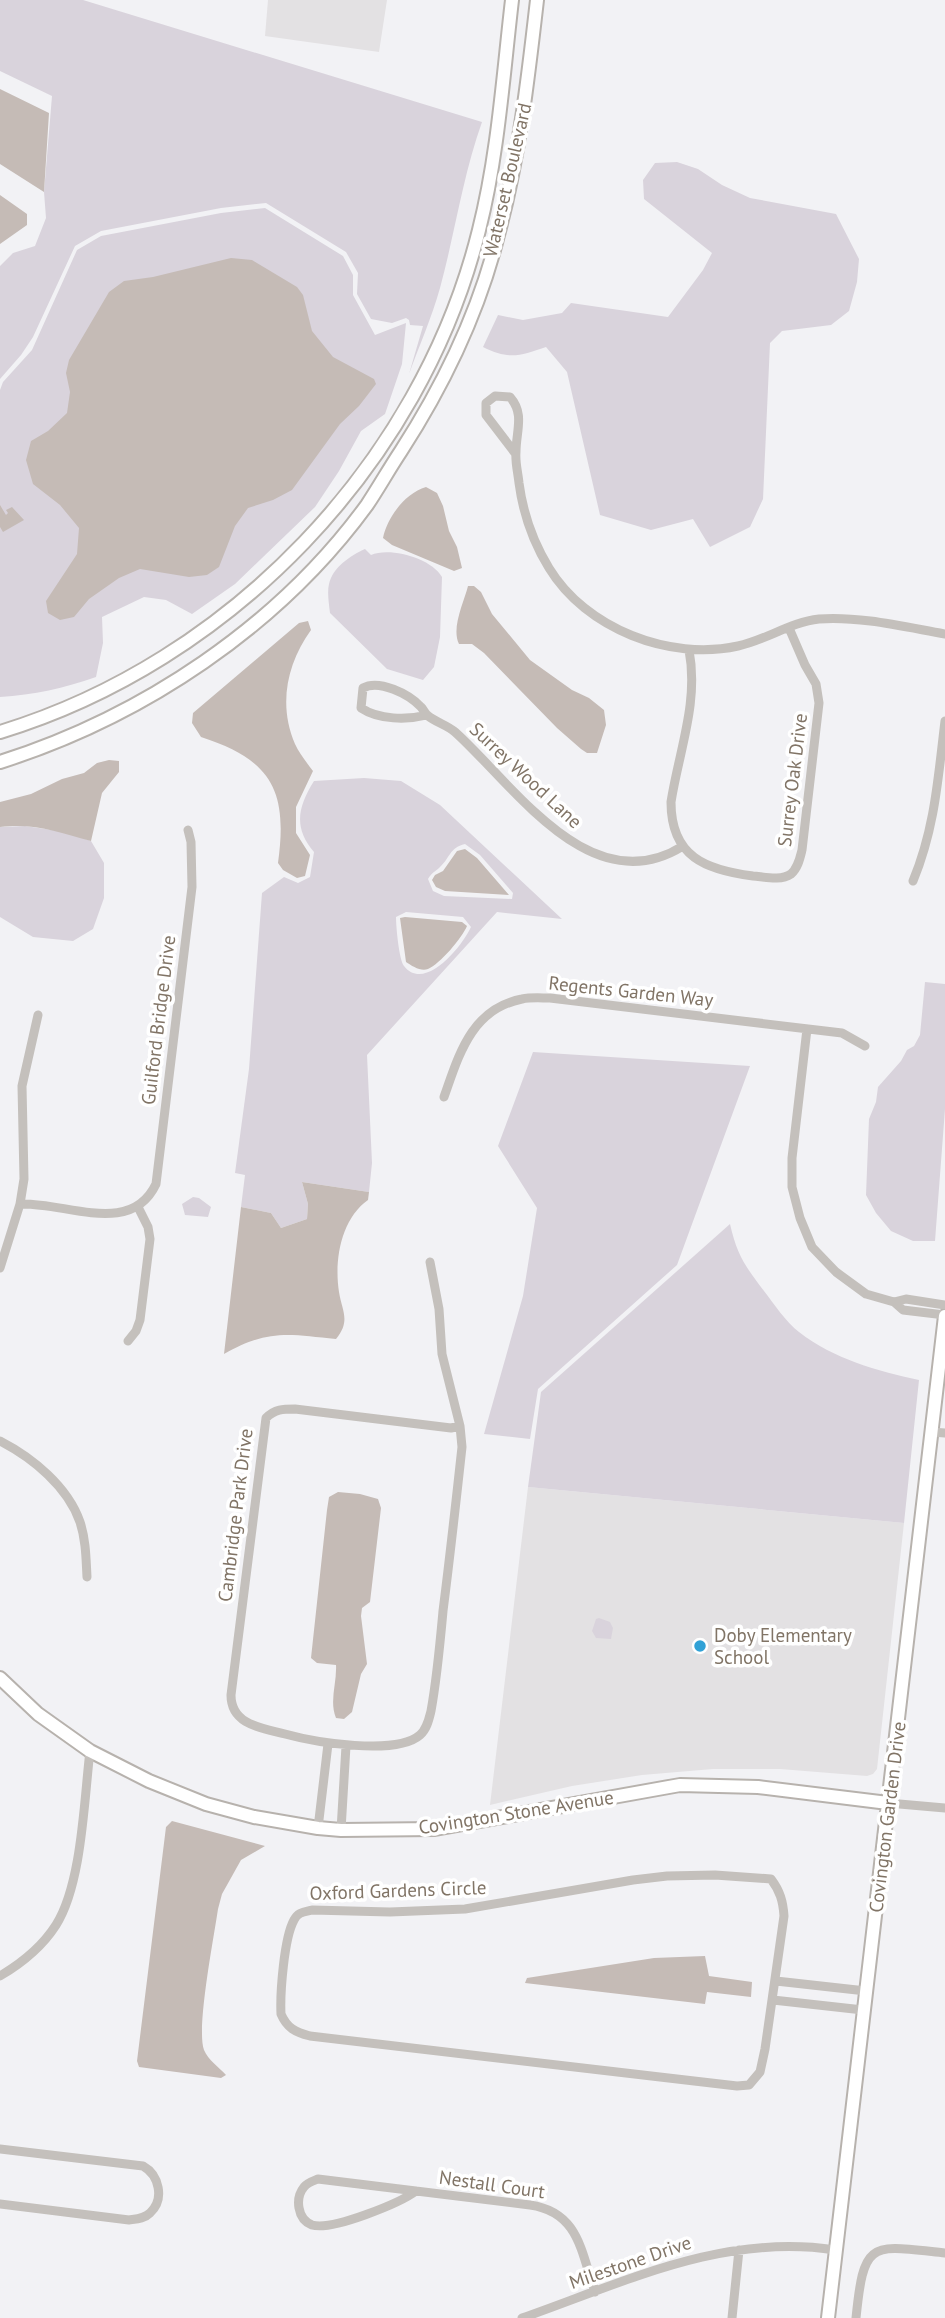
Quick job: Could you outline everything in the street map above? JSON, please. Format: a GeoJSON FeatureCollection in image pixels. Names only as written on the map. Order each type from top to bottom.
{"type":"FeatureCollection","features":[{"type":"Feature","properties":{"kind":"street","name":"Waterset Boulevard"},"geometry":{"type":"LineString","coordinates":[[0,732],[72,705],[124,680],[182,644],[238,603],[312,534],[356,482],[388,437],[436,352],[461,289],[479,230],[493,158],[512,0]]}},
{"type":"Feature","properties":{"kind":"street","name":"Waterset Boulevard"},"geometry":{"type":"LineString","coordinates":[[0,762],[34,751],[110,718],[183,676],[255,623],[284,596],[313,568],[366,505],[429,407],[466,328],[498,236],[519,142],[537,0]]}},
{"type":"Feature","properties":{"kind":"street"},"geometry":{"type":"LineString","coordinates":[[515,453],[486,415],[486,403],[495,396],[510,397],[519,410],[515,453],[523,507],[530,530],[550,570],[562,585],[606,624],[645,640],[689,650],[739,646],[811,620],[838,618],[945,634]]}},
{"type":"Feature","properties":{"kind":"street","name":"Surrey Oak Drive"},"geometry":{"type":"LineString","coordinates":[[683,846],[686,852],[702,863],[727,873],[779,878],[788,876],[799,861],[819,694],[789,628]]}},
{"type":"Feature","properties":{"kind":"street"},"geometry":{"type":"LineString","coordinates":[[683,846],[674,827],[671,802],[690,712],[693,668],[689,650]]}},
{"type":"Feature","properties":{"kind":"street","name":"Surrey Wood Lane"},"geometry":{"type":"LineString","coordinates":[[427,715],[413,718],[371,714],[361,708],[361,693],[363,688],[369,685],[384,685],[420,705],[427,715],[452,729],[555,832],[582,849],[609,859],[641,861],[668,855],[683,846]]}},
{"type":"Feature","properties":{"kind":"street"},"geometry":{"type":"LineString","coordinates":[[913,881],[934,817],[945,722]]}},
{"type":"Feature","properties":{"kind":"street","name":"Guilford Bridge Drive"},"geometry":{"type":"LineString","coordinates":[[138,1207],[154,1188],[159,1161],[192,887],[191,842],[188,830]]}},
{"type":"Feature","properties":{"kind":"street","name":"Regents Garden Way"},"geometry":{"type":"LineString","coordinates":[[444,1097],[463,1045],[486,1014],[522,999],[550,998],[842,1033],[865,1046]]}},
{"type":"Feature","properties":{"kind":"street"},"geometry":{"type":"LineString","coordinates":[[0,1268],[20,1204],[24,1179],[22,1086],[38,1015]]}},
{"type":"Feature","properties":{"kind":"street"},"geometry":{"type":"LineString","coordinates":[[807,1029],[792,1158],[792,1187],[800,1218],[812,1247],[836,1272],[866,1294],[894,1302],[903,1310],[945,1316]]}},
{"type":"Feature","properties":{"kind":"street"},"geometry":{"type":"LineString","coordinates":[[20,1204],[111,1214],[138,1207],[148,1227],[150,1239],[140,1320],[128,1341]]}},
{"type":"Feature","properties":{"kind":"street","name":"Cambridge Park Drive"},"geometry":{"type":"LineString","coordinates":[[430,1262],[439,1309],[442,1353],[460,1426],[462,1447],[436,1677],[427,1724],[417,1737],[402,1743],[346,1746],[252,1726],[240,1719],[231,1704],[266,1418],[281,1409],[295,1409],[451,1428],[460,1426]]}},
{"type":"Feature","properties":{"kind":"street"},"geometry":{"type":"LineString","coordinates":[[894,1302],[906,1299],[945,1305]]}},
{"type":"Feature","properties":{"kind":"street","name":"Covington Garden Drive"},"geometry":{"type":"LineString","coordinates":[[828,2318],[888,1803],[939,1432],[945,1316]]}},
{"type":"Feature","properties":{"kind":"street"},"geometry":{"type":"LineString","coordinates":[[0,1441],[27,1456],[61,1489],[72,1505],[85,1545],[87,1577]]}},
{"type":"Feature","properties":{"kind":"street","name":"Covington Stone Avenue"},"geometry":{"type":"LineString","coordinates":[[0,1678],[38,1714],[90,1751],[149,1781],[206,1804],[254,1817],[318,1828],[435,1829],[680,1785],[758,1787],[945,1808]]}},
{"type":"Feature","properties":{"kind":"street"},"geometry":{"type":"LineString","coordinates":[[318,1828],[328,1744]]}},
{"type":"Feature","properties":{"kind":"street"},"geometry":{"type":"LineString","coordinates":[[341,1830],[346,1746]]}},
{"type":"Feature","properties":{"kind":"street"},"geometry":{"type":"LineString","coordinates":[[0,1976],[20,1964],[36,1949],[56,1925],[70,1893],[90,1751]]}},
{"type":"Feature","properties":{"kind":"street","name":"Oxford Gardens Circle"},"geometry":{"type":"LineString","coordinates":[[715,1875],[771,1879],[778,1888],[783,1909],[773,2000],[760,2072],[749,2085],[737,2086],[310,2036],[296,2032],[285,2024],[281,2014],[288,1938],[300,1912],[465,1909],[667,1876],[715,1875]]}},
{"type":"Feature","properties":{"kind":"street"},"geometry":{"type":"LineString","coordinates":[[776,1982],[866,1991]]}},
{"type":"Feature","properties":{"kind":"street"},"geometry":{"type":"LineString","coordinates":[[773,2000],[863,2010]]}},
{"type":"Feature","properties":{"kind":"street"},"geometry":{"type":"LineString","coordinates":[[0,2149],[143,2166],[156,2176],[159,2186],[151,2213],[143,2218],[129,2220],[0,2204]]}},
{"type":"Feature","properties":{"kind":"street","name":"Nestall Court"},"geometry":{"type":"LineString","coordinates":[[416,2191],[387,2207],[340,2222],[318,2225],[310,2224],[301,2216],[298,2206],[299,2195],[305,2184],[318,2179],[416,2191],[546,2207],[561,2214],[573,2229],[595,2292]]}},
{"type":"Feature","properties":{"kind":"street","name":"Milestone Drive"},"geometry":{"type":"LineString","coordinates":[[522,2318],[647,2271],[707,2255],[763,2246],[835,2250]]}},
{"type":"Feature","properties":{"kind":"street"},"geometry":{"type":"LineString","coordinates":[[856,2318],[860,2277],[871,2255],[895,2247],[945,2253]]}},
{"type":"Feature","properties":{"kind":"street"},"geometry":{"type":"LineString","coordinates":[[732,2318],[739,2250]]}},
{"type":"Feature","properties":{"kind":"shaded area"},"geometry":{"type":"Polygon","coordinates":[[[0,0],[83,0],[482,122],[440,288],[409,374],[423,326],[410,325],[406,318],[392,323],[371,319],[357,294],[358,273],[346,252],[266,203],[221,208],[101,231],[75,246],[33,337],[0,379],[0,266],[13,253],[35,246],[46,218],[44,192],[52,96],[0,71],[0,0]]]}},
{"type":"Feature","properties":{"kind":"shaded area"},"geometry":{"type":"Polygon","coordinates":[[[268,0],[387,0],[379,52],[265,36],[268,0]]]}},
{"type":"Feature","properties":{"kind":"shaded area"},"geometry":{"type":"Polygon","coordinates":[[[0,89],[49,113],[44,192],[0,164],[0,89]]]}},
{"type":"Feature","properties":{"kind":"shaded area"},"geometry":{"type":"Polygon","coordinates":[[[677,162],[698,169],[722,185],[750,198],[836,214],[859,259],[857,282],[849,311],[831,325],[782,331],[770,343],[763,499],[750,527],[710,547],[693,519],[651,530],[600,515],[567,372],[546,347],[529,353],[508,355],[483,347],[498,315],[523,320],[562,313],[571,303],[668,317],[703,270],[712,253],[644,199],[643,180],[655,163],[677,162]]]}},
{"type":"Feature","properties":{"kind":"shaded area"},"geometry":{"type":"Polygon","coordinates":[[[0,195],[27,214],[27,225],[0,244],[0,195]]]}},
{"type":"Feature","properties":{"kind":"shaded area"},"geometry":{"type":"Polygon","coordinates":[[[265,208],[343,256],[353,275],[353,295],[375,335],[406,323],[402,364],[385,414],[361,431],[315,507],[235,584],[192,614],[166,600],[144,597],[102,617],[103,643],[96,677],[25,695],[0,697],[0,390],[3,382],[32,350],[77,250],[101,236],[221,213],[265,208]]]}},
{"type":"Feature","properties":{"kind":"shaded area"},"geometry":{"type":"Polygon","coordinates":[[[231,258],[252,260],[297,287],[303,295],[312,331],[333,357],[374,379],[376,384],[340,424],[292,490],[248,508],[235,526],[219,567],[207,575],[189,577],[140,569],[119,578],[89,599],[74,617],[60,620],[48,613],[46,601],[77,554],[79,528],[60,505],[33,484],[26,460],[31,441],[48,431],[67,413],[70,392],[66,373],[69,360],[109,292],[124,281],[153,277],[231,258]]]}},
{"type":"Feature","properties":{"kind":"shaded area"},"geometry":{"type":"Polygon","coordinates":[[[426,487],[437,493],[443,506],[462,568],[454,571],[392,545],[383,538],[388,522],[398,507],[418,490],[426,487]]]}},
{"type":"Feature","properties":{"kind":"shaded area"},"geometry":{"type":"Polygon","coordinates":[[[0,505],[6,515],[6,510],[12,507],[24,520],[3,532],[0,527],[0,505]]]}},
{"type":"Feature","properties":{"kind":"shaded area"},"geometry":{"type":"Polygon","coordinates":[[[365,549],[371,555],[389,552],[410,556],[429,564],[442,577],[440,637],[434,667],[423,680],[387,669],[330,613],[328,591],[334,572],[365,549]]]}},
{"type":"Feature","properties":{"kind":"shaded area"},"geometry":{"type":"Polygon","coordinates":[[[468,586],[474,586],[481,592],[492,614],[530,660],[604,710],[606,725],[597,753],[587,753],[557,728],[484,653],[472,644],[459,644],[457,623],[468,586]]]}},
{"type":"Feature","properties":{"kind":"shaded area"},"geometry":{"type":"Polygon","coordinates":[[[308,621],[311,630],[296,656],[286,699],[295,744],[313,771],[296,807],[296,833],[310,855],[305,876],[297,878],[283,870],[278,863],[280,816],[277,798],[270,782],[259,768],[244,756],[201,737],[192,723],[193,713],[299,623],[308,621]]]}},
{"type":"Feature","properties":{"kind":"shaded area"},"geometry":{"type":"Polygon","coordinates":[[[109,760],[119,761],[119,772],[102,793],[91,841],[36,827],[0,827],[0,802],[31,794],[109,760]]]}},
{"type":"Feature","properties":{"kind":"shaded area"},"geometry":{"type":"Polygon","coordinates":[[[364,778],[401,781],[440,805],[562,919],[497,912],[367,1055],[372,1163],[369,1192],[302,1182],[308,1204],[307,1219],[281,1228],[271,1213],[241,1207],[245,1175],[235,1173],[249,1069],[262,893],[284,877],[298,883],[310,877],[314,852],[303,834],[300,817],[304,800],[314,781],[364,778]],[[465,844],[453,851],[429,877],[433,891],[444,896],[512,899],[513,893],[480,855],[465,844]],[[406,912],[396,917],[397,935],[402,963],[413,973],[422,974],[442,963],[452,954],[471,927],[463,917],[406,912]]]}},
{"type":"Feature","properties":{"kind":"shaded area"},"geometry":{"type":"Polygon","coordinates":[[[25,826],[66,832],[91,841],[104,863],[104,898],[93,929],[73,941],[33,937],[0,917],[0,827],[25,826]]]}},
{"type":"Feature","properties":{"kind":"shaded area"},"geometry":{"type":"Polygon","coordinates":[[[465,849],[477,858],[509,895],[445,891],[436,887],[432,880],[435,875],[443,871],[457,851],[465,849]]]}},
{"type":"Feature","properties":{"kind":"shaded area"},"geometry":{"type":"Polygon","coordinates":[[[400,918],[462,922],[467,926],[444,956],[433,966],[422,970],[406,962],[400,918]]]}},
{"type":"Feature","properties":{"kind":"shaded area"},"geometry":{"type":"Polygon","coordinates":[[[925,982],[945,984],[945,1109],[935,1241],[913,1241],[891,1231],[866,1195],[869,1119],[876,1102],[878,1087],[907,1050],[914,1046],[920,1035],[925,982]]]}},
{"type":"Feature","properties":{"kind":"shaded area"},"geometry":{"type":"Polygon","coordinates":[[[533,1052],[750,1066],[677,1265],[538,1389],[530,1439],[484,1434],[523,1296],[537,1208],[498,1146],[533,1052]]]}},
{"type":"Feature","properties":{"kind":"shaded area"},"geometry":{"type":"Polygon","coordinates":[[[302,1182],[369,1192],[368,1200],[351,1218],[339,1254],[338,1280],[344,1316],[341,1333],[336,1339],[279,1335],[266,1337],[224,1354],[241,1207],[271,1213],[281,1228],[307,1219],[308,1204],[302,1182]]]}},
{"type":"Feature","properties":{"kind":"shaded area"},"geometry":{"type":"Polygon","coordinates":[[[193,1197],[211,1207],[208,1217],[185,1215],[182,1204],[193,1197]]]}},
{"type":"Feature","properties":{"kind":"shaded area"},"geometry":{"type":"Polygon","coordinates":[[[730,1224],[747,1267],[780,1313],[799,1332],[827,1350],[856,1363],[919,1380],[904,1523],[528,1487],[541,1392],[730,1224]]]}},
{"type":"Feature","properties":{"kind":"shaded area","name":"Doby Elementary School"},"geometry":{"type":"Polygon","coordinates":[[[528,1487],[904,1523],[877,1769],[873,1774],[867,1776],[780,1769],[713,1769],[642,1775],[572,1786],[490,1805],[528,1487]]]}},
{"type":"Feature","properties":{"kind":"shaded area"},"geometry":{"type":"Polygon","coordinates":[[[338,1492],[378,1499],[381,1508],[370,1602],[362,1608],[361,1616],[367,1664],[361,1674],[352,1712],[344,1719],[336,1718],[334,1712],[336,1665],[317,1663],[311,1658],[329,1497],[338,1492]]]}},
{"type":"Feature","properties":{"kind":"shaded area"},"geometry":{"type":"Polygon","coordinates":[[[596,1619],[610,1622],[613,1628],[611,1639],[596,1638],[592,1631],[596,1619]]]}},
{"type":"Feature","properties":{"kind":"shaded area"},"geometry":{"type":"Polygon","coordinates":[[[172,1821],[265,1846],[241,1860],[222,1894],[218,1909],[204,2004],[202,2039],[206,2054],[226,2075],[221,2078],[139,2067],[137,2061],[166,1827],[172,1821]]]}},
{"type":"Feature","properties":{"kind":"shaded area"},"geometry":{"type":"Polygon","coordinates":[[[705,1956],[709,1976],[752,1982],[751,1997],[707,1992],[705,2004],[525,1983],[527,1978],[654,1958],[705,1956]]]}},
{"type":"Feature","properties":{"kind":"place","name":"Doby Elementary School"},"geometry":{"type":"Point","coordinates":[700,1646]}}]}
